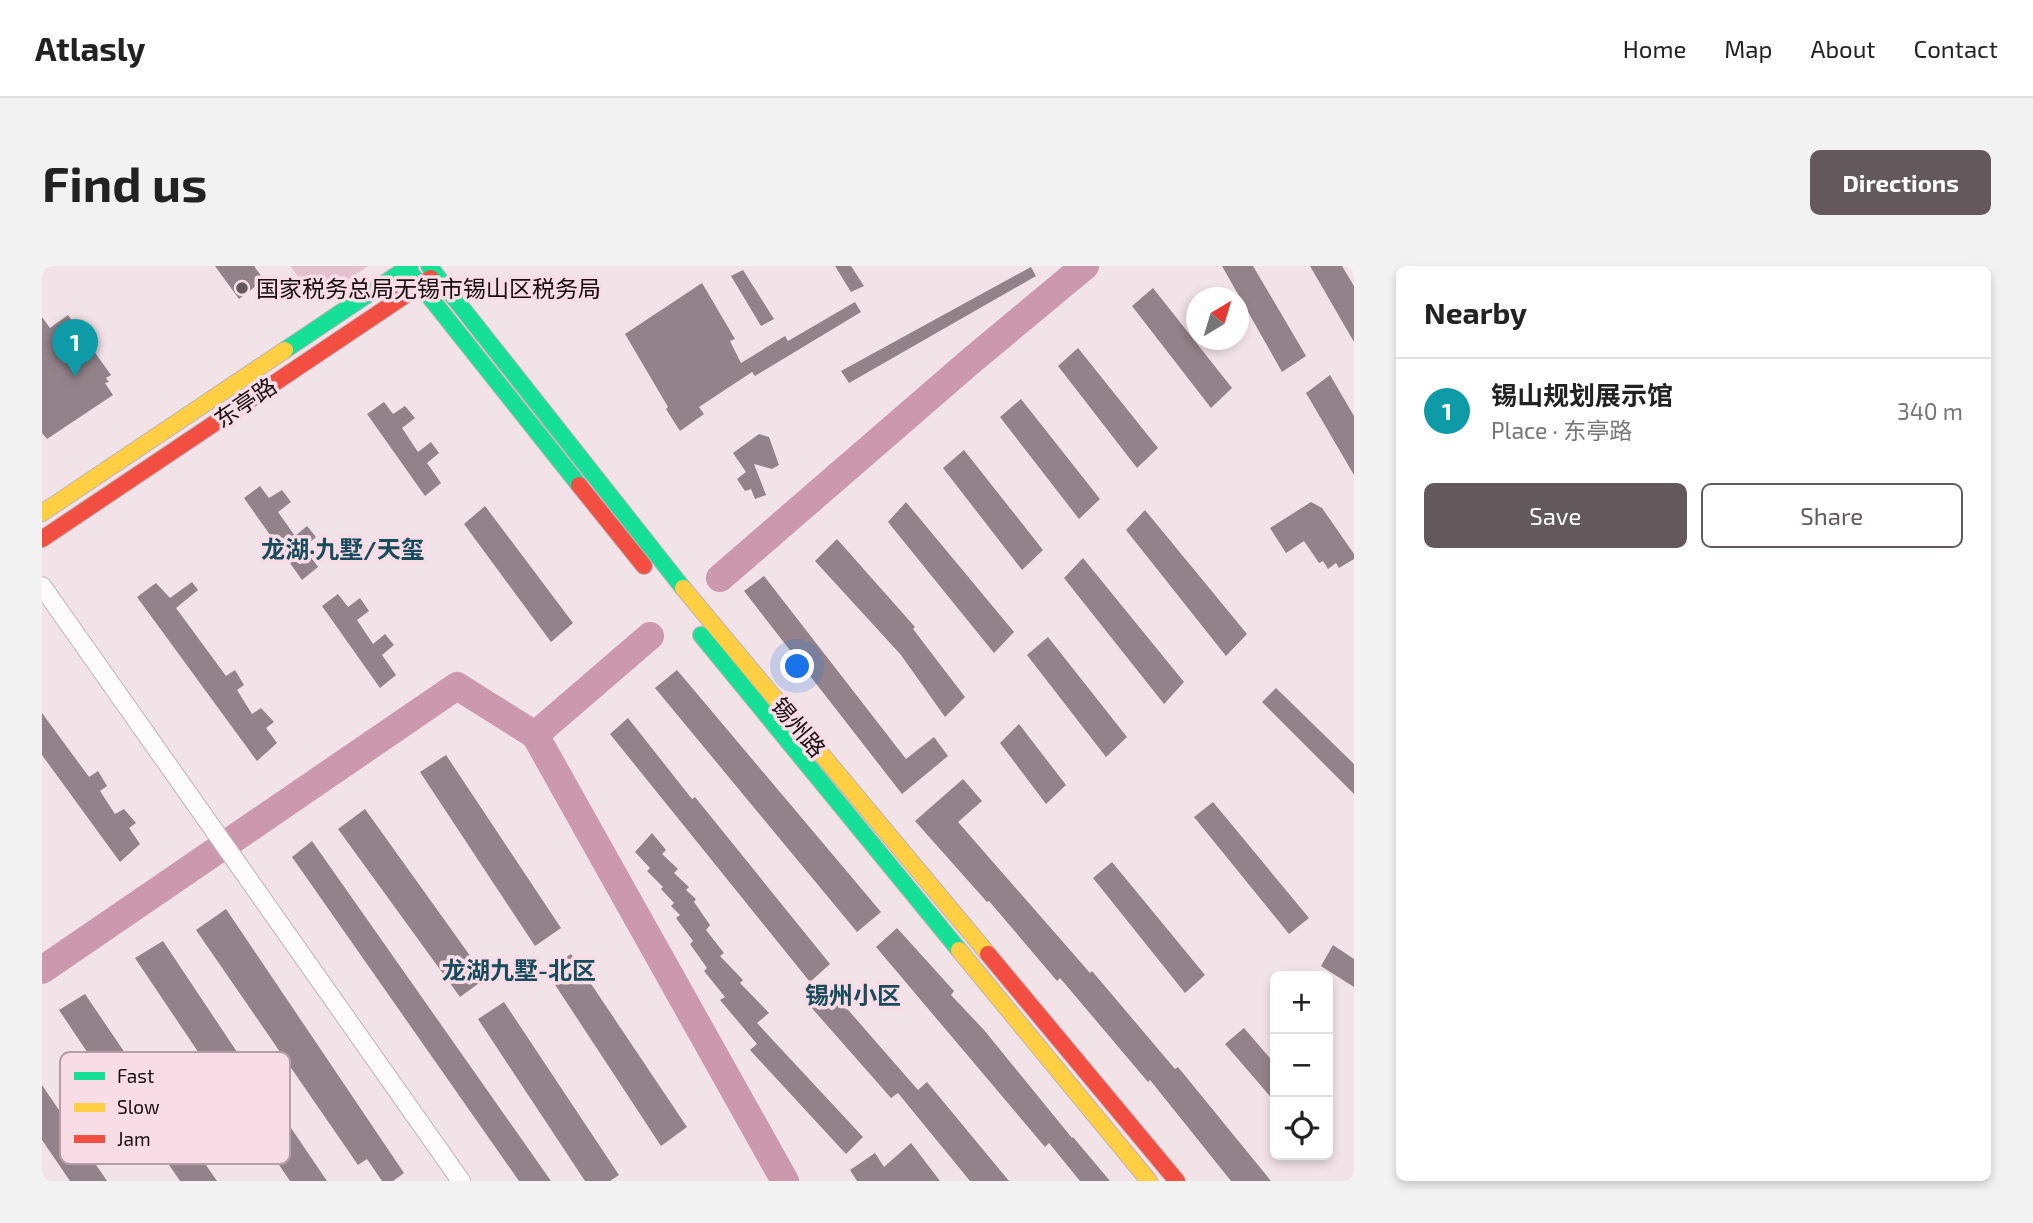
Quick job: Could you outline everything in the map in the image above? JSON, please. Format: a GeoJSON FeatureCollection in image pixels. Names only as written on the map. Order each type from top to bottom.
{"type":"FeatureCollection","features":[{"type":"Feature","properties":{"kind":"street"},"geometry":{"type":"LineString","coordinates":[[407,267],[419,286],[656,581]]}},
{"type":"Feature","properties":{"kind":"street","name":"东亭路"},"geometry":{"type":"LineString","coordinates":[[42,513],[407,267]]}},
{"type":"Feature","properties":{"kind":"street","name":"东亭路"},"geometry":{"type":"LineString","coordinates":[[42,538],[419,286],[438,269]]}},
{"type":"Feature","properties":{"kind":"street","name":"锡州路"},"geometry":{"type":"LineString","coordinates":[[438,269],[680,584],[1177,1181]]}},
{"type":"Feature","properties":{"kind":"street"},"geometry":{"type":"LineString","coordinates":[[42,586],[461,1181]]}},
{"type":"Feature","properties":{"kind":"street","name":"锡州路"},"geometry":{"type":"LineString","coordinates":[[691,624],[1149,1181]]}},
{"type":"Feature","properties":{"kind":"shaded area"},"geometry":{"type":"Polygon","coordinates":[[[290,266],[368,266],[316,301],[290,266]]]}},
{"type":"Feature","properties":{"kind":"building","name":"国家税务总局无锡市锡山区税务局"},"geometry":{"type":"Polygon","coordinates":[[[215,266],[254,266],[264,280],[239,299],[215,266]]]}},
{"type":"Feature","properties":{"kind":"building"},"geometry":{"type":"Polygon","coordinates":[[[835,266],[851,266],[864,286],[851,292],[835,266]]]}},
{"type":"Feature","properties":{"kind":"building"},"geometry":{"type":"Polygon","coordinates":[[[1222,266],[1253,266],[1306,356],[1282,372],[1249,314],[1249,287],[1234,287],[1222,266]]]}},
{"type":"Feature","properties":{"kind":"building"},"geometry":{"type":"Polygon","coordinates":[[[1310,266],[1342,266],[1354,286],[1354,342],[1310,266]]]}},
{"type":"Feature","properties":{"kind":"building"},"geometry":{"type":"Polygon","coordinates":[[[1031,267],[1036,276],[849,383],[841,371],[1031,267]]]}},
{"type":"Feature","properties":{"kind":"building"},"geometry":{"type":"Polygon","coordinates":[[[743,270],[774,319],[761,326],[731,276],[743,270]]]}},
{"type":"Feature","properties":{"kind":"building"},"geometry":{"type":"Polygon","coordinates":[[[702,283],[735,339],[730,341],[741,363],[785,336],[788,341],[855,302],[861,312],[755,376],[752,372],[699,407],[704,414],[680,431],[625,334],[702,283]]]}},
{"type":"Feature","properties":{"kind":"building"},"geometry":{"type":"Polygon","coordinates":[[[1153,288],[1186,330],[1186,350],[1202,350],[1232,388],[1211,408],[1132,306],[1153,288]]]}},
{"type":"Feature","properties":{"kind":"building"},"geometry":{"type":"Polygon","coordinates":[[[68,315],[111,375],[106,378],[109,382],[105,383],[113,395],[47,439],[42,433],[42,317],[50,328],[68,315]]]}},
{"type":"Feature","properties":{"kind":"building"},"geometry":{"type":"Polygon","coordinates":[[[1078,348],[1158,448],[1137,468],[1058,366],[1078,348]]]}},
{"type":"Feature","properties":{"kind":"building"},"geometry":{"type":"Polygon","coordinates":[[[1330,375],[1354,416],[1354,475],[1306,393],[1330,375]]]}},
{"type":"Feature","properties":{"kind":"building"},"geometry":{"type":"Polygon","coordinates":[[[1021,399],[1100,499],[1079,519],[1000,417],[1021,399]]]}},
{"type":"Feature","properties":{"kind":"building"},"geometry":{"type":"Polygon","coordinates":[[[384,402],[393,414],[405,406],[415,418],[402,428],[418,452],[431,442],[439,453],[427,463],[441,483],[425,496],[367,414],[384,402]]]}},
{"type":"Feature","properties":{"kind":"building"},"geometry":{"type":"Polygon","coordinates":[[[759,434],[769,437],[779,465],[772,469],[754,464],[766,495],[755,499],[751,489],[745,491],[737,479],[746,472],[733,453],[759,434]]]}},
{"type":"Feature","properties":{"kind":"building"},"geometry":{"type":"Polygon","coordinates":[[[964,450],[1043,550],[1022,570],[943,468],[964,450]]]}},
{"type":"Feature","properties":{"kind":"building"},"geometry":{"type":"Polygon","coordinates":[[[260,486],[269,498],[282,490],[291,502],[278,512],[295,536],[307,526],[316,537],[304,547],[318,567],[302,580],[244,498],[260,486]]]}},
{"type":"Feature","properties":{"kind":"building"},"geometry":{"type":"Polygon","coordinates":[[[906,502],[1014,632],[994,653],[888,522],[906,502]]]}},
{"type":"Feature","properties":{"kind":"building"},"geometry":{"type":"Polygon","coordinates":[[[1311,502],[1322,508],[1354,554],[1354,559],[1339,568],[1336,563],[1328,569],[1323,561],[1319,563],[1304,541],[1286,553],[1270,528],[1311,502]]]}},
{"type":"Feature","properties":{"kind":"building"},"geometry":{"type":"Polygon","coordinates":[[[485,506],[573,623],[551,642],[464,524],[485,506]]]}},
{"type":"Feature","properties":{"kind":"building"},"geometry":{"type":"Polygon","coordinates":[[[1145,510],[1247,634],[1226,656],[1126,530],[1145,510]]]}},
{"type":"Feature","properties":{"kind":"building"},"geometry":{"type":"Polygon","coordinates":[[[837,539],[915,627],[913,629],[965,697],[945,717],[901,655],[815,561],[837,539]]]}},
{"type":"Feature","properties":{"kind":"building"},"geometry":{"type":"Polygon","coordinates":[[[1083,558],[1184,682],[1164,704],[1064,578],[1083,558]]]}},
{"type":"Feature","properties":{"kind":"building"},"geometry":{"type":"Polygon","coordinates":[[[764,576],[906,759],[934,737],[948,756],[902,794],[744,591],[764,576]]]}},
{"type":"Feature","properties":{"kind":"building"},"geometry":{"type":"Polygon","coordinates":[[[192,582],[198,590],[176,608],[226,676],[235,670],[244,685],[237,690],[252,714],[261,708],[274,722],[266,728],[277,743],[257,761],[137,597],[156,583],[170,598],[192,582]]]}},
{"type":"Feature","properties":{"kind":"building"},"geometry":{"type":"Polygon","coordinates":[[[338,594],[348,607],[360,598],[369,611],[357,620],[373,644],[385,634],[394,645],[382,655],[396,675],[380,688],[322,606],[338,594]]]}},
{"type":"Feature","properties":{"kind":"building"},"geometry":{"type":"Polygon","coordinates":[[[1048,637],[1127,737],[1106,757],[1027,655],[1048,637]]]}},
{"type":"Feature","properties":{"kind":"building"},"geometry":{"type":"Polygon","coordinates":[[[677,670],[881,912],[857,932],[655,688],[677,670]]]}},
{"type":"Feature","properties":{"kind":"building"},"geometry":{"type":"Polygon","coordinates":[[[1276,688],[1354,764],[1354,794],[1262,702],[1276,688]]]}},
{"type":"Feature","properties":{"kind":"building"},"geometry":{"type":"Polygon","coordinates":[[[42,713],[89,777],[98,771],[107,786],[100,791],[115,814],[124,809],[136,823],[129,828],[140,844],[120,862],[42,755],[42,713]]]}},
{"type":"Feature","properties":{"kind":"building"},"geometry":{"type":"Polygon","coordinates":[[[628,718],[830,964],[810,982],[610,734],[628,718]]]}},
{"type":"Feature","properties":{"kind":"building"},"geometry":{"type":"Polygon","coordinates":[[[1019,724],[1066,785],[1046,804],[1000,743],[1019,724]]]}},
{"type":"Feature","properties":{"kind":"building"},"geometry":{"type":"Polygon","coordinates":[[[446,755],[561,928],[535,946],[420,772],[446,755]]]}},
{"type":"Feature","properties":{"kind":"building"},"geometry":{"type":"Polygon","coordinates":[[[963,779],[982,801],[958,822],[1090,973],[1092,971],[1175,1069],[1178,1067],[1271,1181],[1231,1181],[1150,1080],[1148,1082],[1060,978],[1057,981],[989,901],[987,902],[915,821],[963,779]]]}},
{"type":"Feature","properties":{"kind":"building"},"geometry":{"type":"Polygon","coordinates":[[[1213,802],[1309,918],[1289,934],[1194,817],[1213,802]]]}},
{"type":"Feature","properties":{"kind":"building"},"geometry":{"type":"Polygon","coordinates":[[[365,809],[486,978],[460,997],[338,829],[365,809]]]}},
{"type":"Feature","properties":{"kind":"building"},"geometry":{"type":"Polygon","coordinates":[[[652,833],[666,850],[662,854],[678,869],[674,873],[689,887],[686,890],[696,899],[694,902],[710,925],[706,930],[724,953],[720,956],[743,980],[740,983],[769,1013],[757,1023],[863,1137],[846,1154],[750,1050],[757,1044],[720,1000],[725,997],[704,971],[707,968],[690,944],[693,941],[676,918],[680,915],[671,906],[674,903],[647,871],[650,868],[635,852],[652,833]]]}},
{"type":"Feature","properties":{"kind":"building"},"geometry":{"type":"Polygon","coordinates":[[[312,841],[551,1181],[519,1181],[292,857],[312,841]]]}},
{"type":"Feature","properties":{"kind":"building"},"geometry":{"type":"Polygon","coordinates":[[[1112,862],[1205,975],[1185,993],[1093,878],[1112,862]]]}},
{"type":"Feature","properties":{"kind":"building"},"geometry":{"type":"Polygon","coordinates":[[[226,909],[404,1173],[393,1181],[382,1181],[367,1159],[358,1165],[290,1066],[290,1052],[280,1052],[196,930],[226,909]]]}},
{"type":"Feature","properties":{"kind":"building"},"geometry":{"type":"Polygon","coordinates":[[[897,928],[954,991],[951,995],[984,1030],[1110,1181],[1080,1181],[1049,1143],[1045,1147],[876,947],[897,928]]]}},
{"type":"Feature","properties":{"kind":"building"},"geometry":{"type":"Polygon","coordinates":[[[163,941],[237,1052],[198,1052],[135,958],[163,941]]]}},
{"type":"Feature","properties":{"kind":"building"},"geometry":{"type":"Polygon","coordinates":[[[1333,945],[1354,959],[1354,987],[1333,971],[1321,966],[1333,945]]]}},
{"type":"Feature","properties":{"kind":"building"},"geometry":{"type":"Polygon","coordinates":[[[571,954],[687,1127],[661,1146],[546,971],[571,954]]]}},
{"type":"Feature","properties":{"kind":"building"},"geometry":{"type":"Polygon","coordinates":[[[829,988],[918,1090],[927,1082],[1009,1181],[970,1181],[898,1093],[891,1098],[810,1006],[829,988]]]}},
{"type":"Feature","properties":{"kind":"building"},"geometry":{"type":"Polygon","coordinates":[[[85,994],[124,1052],[87,1052],[59,1010],[85,994]]]}},
{"type":"Feature","properties":{"kind":"building"},"geometry":{"type":"Polygon","coordinates":[[[504,1002],[619,1175],[610,1181],[585,1181],[478,1019],[504,1002]]]}},
{"type":"Feature","properties":{"kind":"building"},"geometry":{"type":"Polygon","coordinates":[[[1244,1028],[1270,1058],[1270,1096],[1225,1044],[1244,1028]]]}},
{"type":"Feature","properties":{"kind":"building"},"geometry":{"type":"Polygon","coordinates":[[[42,1085],[60,1112],[60,1164],[95,1164],[107,1181],[70,1181],[42,1140],[42,1085]]]}},
{"type":"Feature","properties":{"kind":"building"},"geometry":{"type":"Polygon","coordinates":[[[290,1127],[327,1181],[290,1181],[278,1164],[290,1164],[290,1127]]]}},
{"type":"Feature","properties":{"kind":"building"},"geometry":{"type":"Polygon","coordinates":[[[911,1143],[940,1181],[857,1181],[850,1170],[875,1153],[884,1167],[911,1143]]]}},
{"type":"Feature","properties":{"kind":"building"},"geometry":{"type":"Polygon","coordinates":[[[168,1164],[205,1164],[217,1181],[180,1181],[168,1164]]]}},
{"type":"Feature","properties":{"kind":"waterway"},"geometry":{"type":"LineString","coordinates":[[720,578],[1085,266]]}},
{"type":"Feature","properties":{"kind":"waterway"},"geometry":{"type":"LineString","coordinates":[[650,636],[535,735],[785,1181]]}},
{"type":"Feature","properties":{"kind":"waterway"},"geometry":{"type":"LineString","coordinates":[[42,970],[457,686],[535,735]]}},
{"type":"Feature","properties":{"kind":"traffic: fast"},"geometry":{"type":"LineString","coordinates":[[405,266],[579,485]]}},
{"type":"Feature","properties":{"kind":"traffic: fast"},"geometry":{"type":"LineString","coordinates":[[285,350],[410,266]]}},
{"type":"Feature","properties":{"kind":"traffic: fast"},"geometry":{"type":"LineString","coordinates":[[429,266],[683,588]]}},
{"type":"Feature","properties":{"kind":"traffic: fast"},"geometry":{"type":"LineString","coordinates":[[701,635],[959,950]]}},
{"type":"Feature","properties":{"kind":"traffic: slow"},"geometry":{"type":"LineString","coordinates":[[42,513],[285,350]]}},
{"type":"Feature","properties":{"kind":"traffic: slow"},"geometry":{"type":"LineString","coordinates":[[683,588],[988,954]]}},
{"type":"Feature","properties":{"kind":"traffic: slow"},"geometry":{"type":"LineString","coordinates":[[959,950],[1149,1181]]}},
{"type":"Feature","properties":{"kind":"traffic: jam"},"geometry":{"type":"LineString","coordinates":[[42,539],[431,278]]}},
{"type":"Feature","properties":{"kind":"traffic: jam"},"geometry":{"type":"LineString","coordinates":[[579,485],[644,566]]}},
{"type":"Feature","properties":{"kind":"traffic: jam"},"geometry":{"type":"LineString","coordinates":[[988,954],[1177,1181]]}},
{"type":"Feature","properties":{"kind":"place","name":"国家税务总局无锡市锡山区税务局"},"geometry":{"type":"Point","coordinates":[242,288]}},
{"type":"Feature","properties":{"kind":"place","name":"锡山规划展示馆"},"geometry":{"type":"Point","coordinates":[75,377]}},
{"type":"Feature","properties":{"kind":"district","name":"龙湖·九墅/天玺"},"geometry":{"type":"Point","coordinates":[343,548]}},
{"type":"Feature","properties":{"kind":"district","name":"龙湖九墅-北区"},"geometry":{"type":"Point","coordinates":[519,969]}},
{"type":"Feature","properties":{"kind":"district","name":"锡州小区"},"geometry":{"type":"Point","coordinates":[853,994]}}]}
